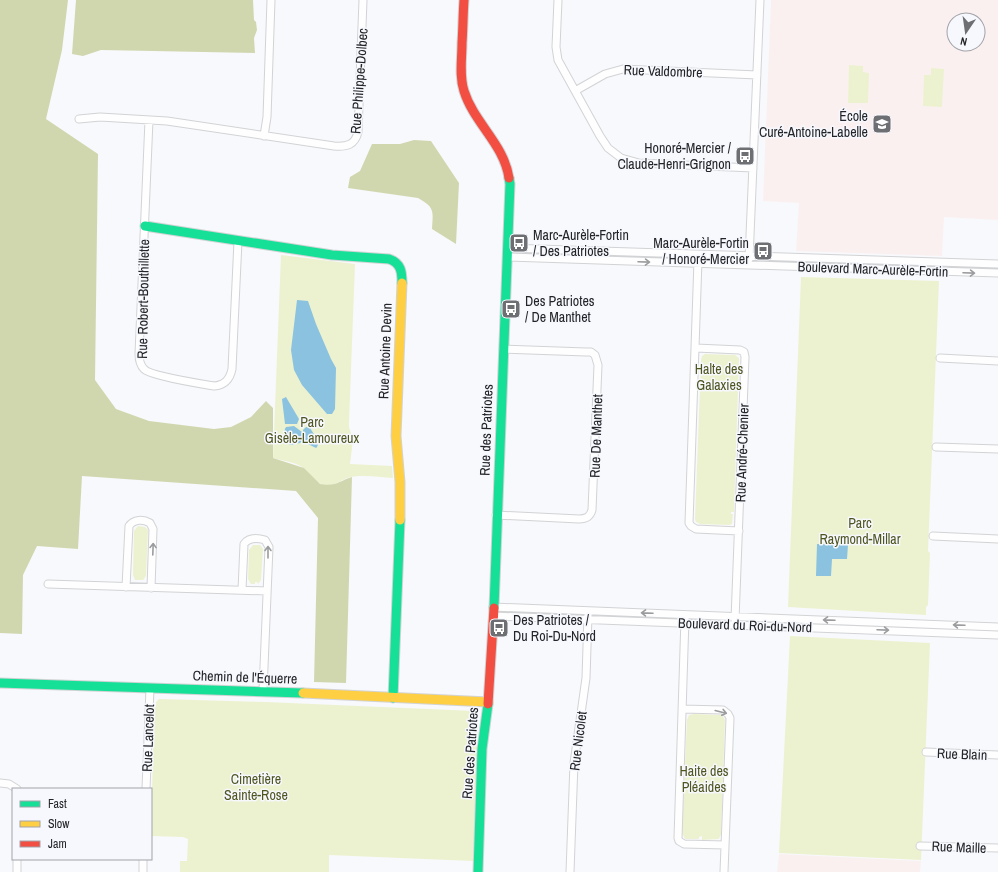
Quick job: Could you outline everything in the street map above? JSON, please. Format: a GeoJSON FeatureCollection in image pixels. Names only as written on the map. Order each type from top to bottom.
{"type":"FeatureCollection","features":[{"type":"Feature","properties":{"kind":"street"},"geometry":{"type":"LineString","coordinates":[[264,136],[267,117],[271,0]]}},
{"type":"Feature","properties":{"kind":"street","name":"Rue Philippe-Dolbec"},"geometry":{"type":"LineString","coordinates":[[79,120],[100,117],[174,122],[338,147],[348,146],[354,141],[358,129],[363,0]]}},
{"type":"Feature","properties":{"kind":"street","name":"Rue des Patriotes"},"geometry":{"type":"LineString","coordinates":[[464,0],[462,81],[468,100],[491,137],[508,171],[510,184],[493,612],[488,702],[482,749],[478,872]]}},
{"type":"Feature","properties":{"kind":"street"},"geometry":{"type":"LineString","coordinates":[[558,0],[556,54],[574,91],[605,144],[614,153],[625,160],[644,164],[753,168]]}},
{"type":"Feature","properties":{"kind":"street"},"geometry":{"type":"LineString","coordinates":[[748,265],[760,0]]}},
{"type":"Feature","properties":{"kind":"street","name":"Rue Valdombre"},"geometry":{"type":"LineString","coordinates":[[574,91],[605,74],[623,69],[757,75]]}},
{"type":"Feature","properties":{"kind":"street","name":"Rue Robert-Bouthillette"},"geometry":{"type":"LineString","coordinates":[[149,120],[139,354],[141,364],[144,369],[150,373],[211,385],[224,384],[228,380],[231,371],[238,241]]}},
{"type":"Feature","properties":{"kind":"street","name":"Rue Antoine Devin"},"geometry":{"type":"LineString","coordinates":[[145,226],[332,255],[389,259],[396,263],[401,269],[396,431],[400,482],[400,514],[393,698]]}},
{"type":"Feature","properties":{"kind":"street","name":"Boulevard Marc-Aurèle-Fortin"},"geometry":{"type":"LineString","coordinates":[[507,252],[699,254],[998,264]]}},
{"type":"Feature","properties":{"kind":"street","name":"Boulevard Marc-Aurèle-Fortin"},"geometry":{"type":"LineString","coordinates":[[507,252],[698,264],[998,273]]}},
{"type":"Feature","properties":{"kind":"street"},"geometry":{"type":"LineString","coordinates":[[699,254],[690,523],[692,528],[698,530],[739,532]]}},
{"type":"Feature","properties":{"kind":"street","name":"Rue André-Chenier"},"geometry":{"type":"LineString","coordinates":[[696,348],[738,350],[742,351],[744,354],[735,625]]}},
{"type":"Feature","properties":{"kind":"street","name":"Rue De Manthet"},"geometry":{"type":"LineString","coordinates":[[496,515],[582,519],[590,516],[593,504],[598,365],[596,357],[594,354],[588,352],[503,349]]}},
{"type":"Feature","properties":{"kind":"street"},"geometry":{"type":"LineString","coordinates":[[940,358],[998,360]]}},
{"type":"Feature","properties":{"kind":"street"},"geometry":{"type":"LineString","coordinates":[[936,447],[998,449]]}},
{"type":"Feature","properties":{"kind":"street"},"geometry":{"type":"LineString","coordinates":[[126,587],[129,526],[133,522],[142,520],[150,523],[153,529],[152,588]]}},
{"type":"Feature","properties":{"kind":"street"},"geometry":{"type":"LineString","coordinates":[[933,536],[998,539]]}},
{"type":"Feature","properties":{"kind":"street"},"geometry":{"type":"LineString","coordinates":[[242,590],[244,544],[248,540],[257,538],[265,540],[269,547],[263,691]]}},
{"type":"Feature","properties":{"kind":"street"},"geometry":{"type":"LineString","coordinates":[[48,584],[267,591]]}},
{"type":"Feature","properties":{"kind":"street","name":"Boulevard du Roi-du-Nord"},"geometry":{"type":"LineString","coordinates":[[493,612],[589,610],[998,627]]}},
{"type":"Feature","properties":{"kind":"street","name":"Rue Nicolet"},"geometry":{"type":"LineString","coordinates":[[570,872],[574,763],[586,678],[589,610]]}},
{"type":"Feature","properties":{"kind":"street","name":"Boulevard du Roi-du-Nord"},"geometry":{"type":"LineString","coordinates":[[493,612],[588,619],[998,635]]}},
{"type":"Feature","properties":{"kind":"street"},"geometry":{"type":"LineString","coordinates":[[686,614],[678,838],[679,841],[684,844],[725,845]]}},
{"type":"Feature","properties":{"kind":"street","name":"Chemin de l'Équerre"},"geometry":{"type":"LineString","coordinates":[[0,683],[263,691],[488,702]]}},
{"type":"Feature","properties":{"kind":"street","name":"Rue Lancelot"},"geometry":{"type":"LineString","coordinates":[[146,788],[150,688]]}},
{"type":"Feature","properties":{"kind":"street"},"geometry":{"type":"LineString","coordinates":[[682,709],[723,710],[729,716],[724,872]]}},
{"type":"Feature","properties":{"kind":"street","name":"Rue Blain"},"geometry":{"type":"LineString","coordinates":[[926,752],[998,755]]}},
{"type":"Feature","properties":{"kind":"street"},"geometry":{"type":"LineString","coordinates":[[0,782],[9,784],[15,788]]}},
{"type":"Feature","properties":{"kind":"street","name":"Rue Maille"},"geometry":{"type":"LineString","coordinates":[[920,846],[998,848]]}},
{"type":"Feature","properties":{"kind":"street"},"geometry":{"type":"LineString","coordinates":[[17,872],[18,860]]}},
{"type":"Feature","properties":{"kind":"street"},"geometry":{"type":"LineString","coordinates":[[143,860],[143,872]]}},
{"type":"Feature","properties":{"kind":"shaded area","name":"École Curé-Antoine-Labelle"},"geometry":{"type":"Polygon","coordinates":[[[771,0],[998,0],[998,220],[944,217],[942,256],[796,251],[799,203],[763,201],[771,0]]]}},
{"type":"Feature","properties":{"kind":"shaded area"},"geometry":{"type":"Polygon","coordinates":[[[779,854],[921,861],[920,872],[777,872],[779,854]]]}},
{"type":"Feature","properties":{"kind":"green space"},"geometry":{"type":"Polygon","coordinates":[[[0,0],[68,0],[62,50],[46,119],[98,154],[95,380],[116,409],[149,421],[214,429],[231,427],[251,417],[266,401],[273,408],[273,458],[304,468],[320,484],[330,485],[352,477],[346,683],[314,682],[318,518],[296,491],[82,476],[78,549],[37,546],[23,575],[22,634],[0,633],[0,0]]]}},
{"type":"Feature","properties":{"kind":"green space"},"geometry":{"type":"Polygon","coordinates":[[[76,0],[253,0],[254,20],[256,22],[257,30],[254,38],[255,53],[101,50],[83,56],[72,54],[76,0]]]}},
{"type":"Feature","properties":{"kind":"green space"},"geometry":{"type":"Polygon","coordinates":[[[849,65],[863,66],[863,72],[869,73],[868,103],[848,103],[849,65]]]}},
{"type":"Feature","properties":{"kind":"green space"},"geometry":{"type":"Polygon","coordinates":[[[931,68],[944,69],[942,107],[923,106],[924,75],[931,75],[931,68]]]}},
{"type":"Feature","properties":{"kind":"green space"},"geometry":{"type":"Polygon","coordinates":[[[414,140],[431,141],[459,183],[456,244],[432,229],[432,210],[428,204],[418,198],[348,188],[350,177],[360,171],[372,144],[400,144],[414,140]]]}},
{"type":"Feature","properties":{"kind":"green space","name":"Parc Gisèle-Lamoureux"},"geometry":{"type":"Polygon","coordinates":[[[281,255],[355,264],[349,422],[353,440],[350,464],[392,466],[393,478],[357,476],[347,478],[331,485],[325,485],[316,482],[302,467],[294,463],[273,458],[281,255]]]}},
{"type":"Feature","properties":{"kind":"green space","name":"Parc Raymond-Millar"},"geometry":{"type":"Polygon","coordinates":[[[801,277],[939,281],[928,551],[930,553],[928,605],[926,607],[926,615],[788,607],[801,277]]]}},
{"type":"Feature","properties":{"kind":"green space","name":"Halte des Galaxies"},"geometry":{"type":"Polygon","coordinates":[[[705,354],[735,355],[739,358],[734,512],[731,512],[731,514],[733,514],[732,524],[729,525],[700,524],[696,522],[695,519],[701,360],[702,356],[705,354]]]}},
{"type":"Feature","properties":{"kind":"green space"},"geometry":{"type":"Polygon","coordinates":[[[138,526],[145,527],[148,530],[146,576],[143,580],[135,580],[133,575],[134,531],[138,526]]]}},
{"type":"Feature","properties":{"kind":"green space"},"geometry":{"type":"Polygon","coordinates":[[[253,545],[260,545],[263,549],[261,580],[258,584],[255,582],[255,584],[251,584],[248,579],[249,550],[253,545]]]}},
{"type":"Feature","properties":{"kind":"green space"},"geometry":{"type":"Polygon","coordinates":[[[790,636],[930,643],[921,860],[779,853],[790,636]]]}},
{"type":"Feature","properties":{"kind":"green space","name":"Cimetière Sainte-Rose"},"geometry":{"type":"Polygon","coordinates":[[[159,699],[266,702],[474,711],[478,720],[473,861],[329,855],[329,872],[180,872],[180,861],[187,861],[188,839],[183,837],[152,836],[154,707],[156,707],[156,702],[159,699]]]}},
{"type":"Feature","properties":{"kind":"green space","name":"Haite des Pléaides"},"geometry":{"type":"Polygon","coordinates":[[[689,715],[722,715],[725,720],[721,834],[719,839],[702,840],[702,836],[699,837],[699,839],[685,839],[682,833],[687,720],[689,715]]]}},
{"type":"Feature","properties":{"kind":"water"},"geometry":{"type":"Polygon","coordinates":[[[297,300],[308,301],[316,324],[336,368],[335,409],[332,414],[327,414],[302,385],[294,370],[291,350],[297,300]]]}},
{"type":"Feature","properties":{"kind":"water"},"geometry":{"type":"Polygon","coordinates":[[[286,397],[299,419],[297,424],[285,424],[282,399],[286,397]]]}},
{"type":"Feature","properties":{"kind":"water"},"geometry":{"type":"Polygon","coordinates":[[[294,426],[302,432],[303,440],[300,443],[290,445],[285,439],[284,432],[286,427],[294,426]]]}},
{"type":"Feature","properties":{"kind":"water"},"geometry":{"type":"Polygon","coordinates":[[[306,427],[310,428],[319,442],[316,448],[304,442],[303,430],[306,427]]]}},
{"type":"Feature","properties":{"kind":"water"},"geometry":{"type":"Polygon","coordinates":[[[817,544],[848,545],[847,559],[832,559],[831,576],[816,576],[817,544]]]}},
{"type":"Feature","properties":{"kind":"traffic: fast"},"geometry":{"type":"LineString","coordinates":[[494,608],[510,184],[509,178]]}},
{"type":"Feature","properties":{"kind":"traffic: fast"},"geometry":{"type":"LineString","coordinates":[[145,226],[332,255],[389,259],[396,263],[400,268],[402,283]]}},
{"type":"Feature","properties":{"kind":"traffic: fast"},"geometry":{"type":"LineString","coordinates":[[393,698],[400,520]]}},
{"type":"Feature","properties":{"kind":"traffic: fast"},"geometry":{"type":"LineString","coordinates":[[0,683],[303,693]]}},
{"type":"Feature","properties":{"kind":"traffic: fast"},"geometry":{"type":"LineString","coordinates":[[478,872],[482,749],[488,704]]}},
{"type":"Feature","properties":{"kind":"traffic: slow"},"geometry":{"type":"LineString","coordinates":[[400,520],[400,482],[396,436],[402,283]]}},
{"type":"Feature","properties":{"kind":"traffic: slow"},"geometry":{"type":"LineString","coordinates":[[303,693],[488,702]]}},
{"type":"Feature","properties":{"kind":"traffic: jam"},"geometry":{"type":"LineString","coordinates":[[464,0],[461,67],[462,85],[469,103],[501,155],[509,178]]}},
{"type":"Feature","properties":{"kind":"traffic: jam"},"geometry":{"type":"LineString","coordinates":[[488,704],[494,608]]}},
{"type":"Feature","properties":{"kind":"place","name":"École Curé-Antoine-Labelle"},"geometry":{"type":"Point","coordinates":[882,124]}},
{"type":"Feature","properties":{"kind":"place","name":"Honoré-Mercier / Claude-Henri-Grignon"},"geometry":{"type":"Point","coordinates":[745,156]}},
{"type":"Feature","properties":{"kind":"place","name":"Marc-Aurèle-Fortin / Des Patriotes"},"geometry":{"type":"Point","coordinates":[519,243]}},
{"type":"Feature","properties":{"kind":"place","name":"Marc-Aurèle-Fortin / Honoré-Mercier"},"geometry":{"type":"Point","coordinates":[763,251]}},
{"type":"Feature","properties":{"kind":"place","name":"Des Patriotes / De Manthet"},"geometry":{"type":"Point","coordinates":[511,309]}},
{"type":"Feature","properties":{"kind":"place","name":"Des Patriotes / Du Roi-Du-Nord"},"geometry":{"type":"Point","coordinates":[499,628]}}]}
